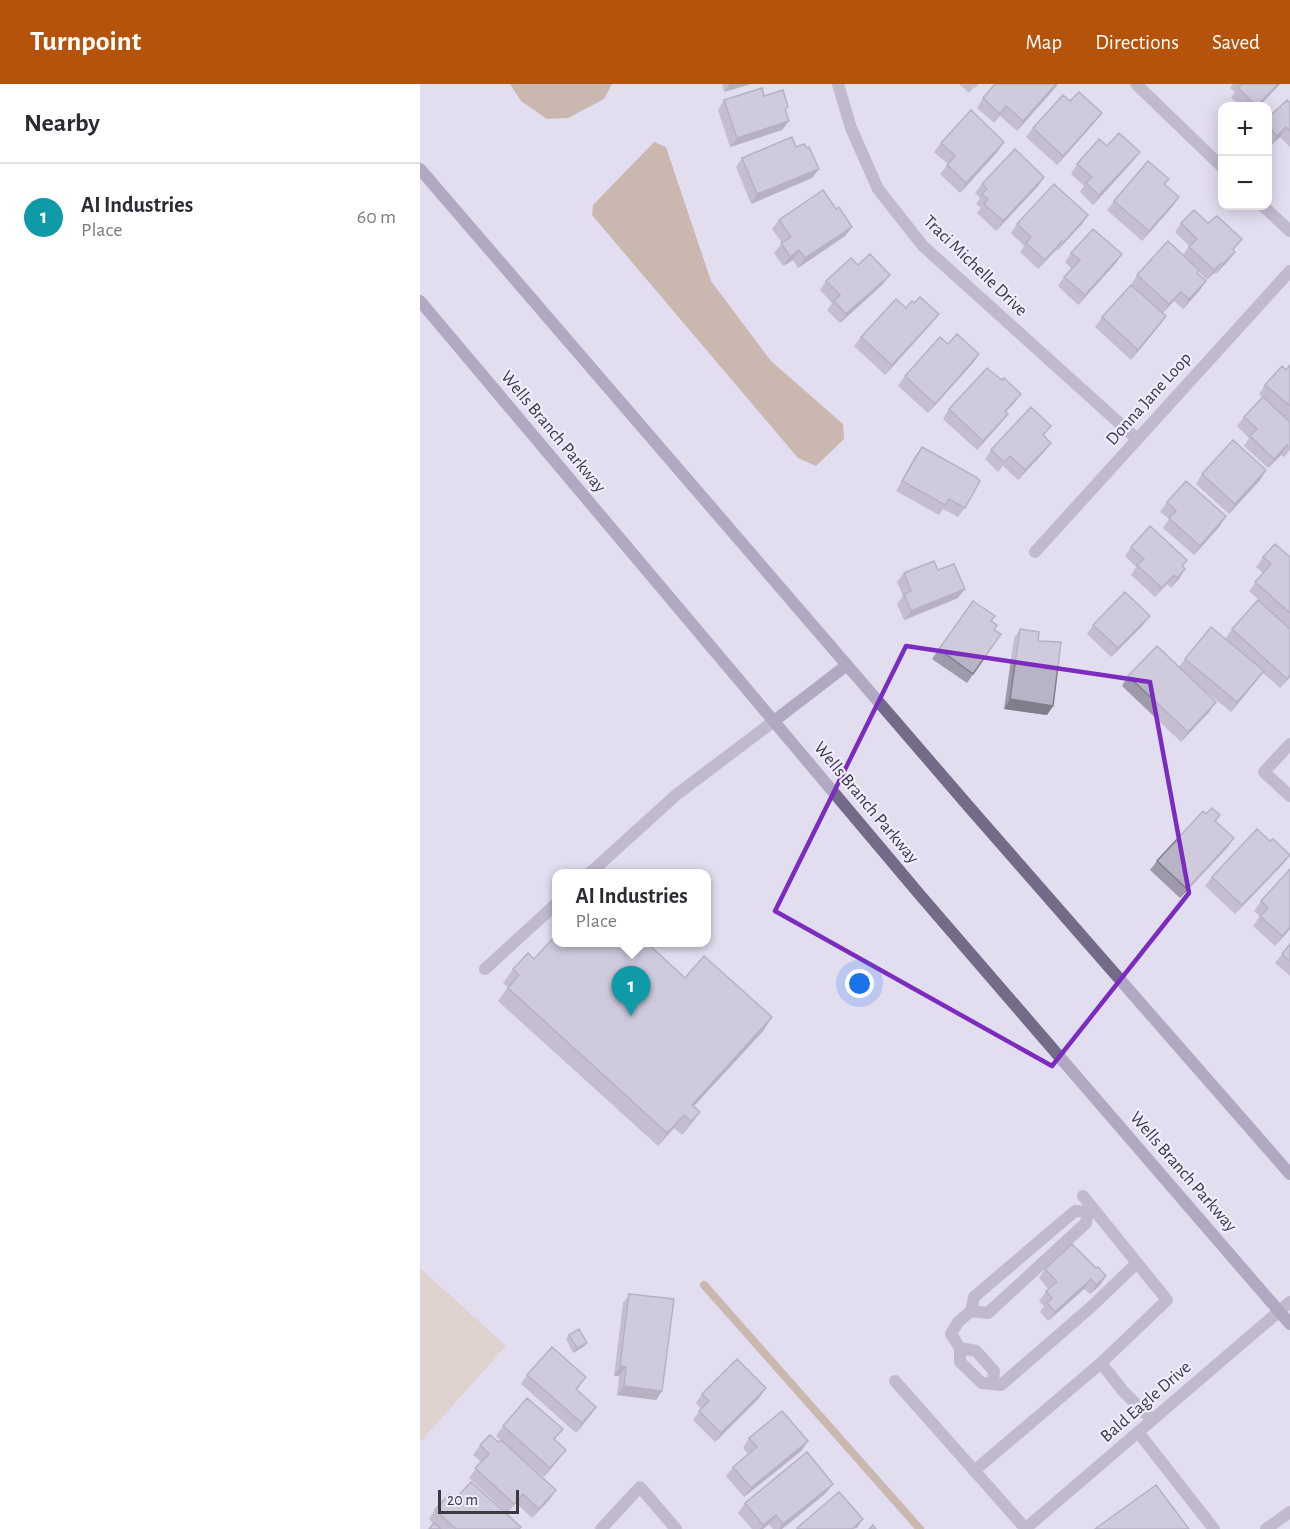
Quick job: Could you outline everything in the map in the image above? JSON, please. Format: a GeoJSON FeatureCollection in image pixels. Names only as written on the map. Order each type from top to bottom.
{"type":"FeatureCollection","features":[{"type":"Feature","properties":{"kind":"main road"},"geometry":{"type":"LineString","coordinates":[[420,169],[1290,1174]]}},
{"type":"Feature","properties":{"kind":"main road","name":"Wells Branch Parkway"},"geometry":{"type":"LineString","coordinates":[[420,302],[935,912],[1290,1324]]}},
{"type":"Feature","properties":{"kind":"main road"},"geometry":{"type":"LineString","coordinates":[[774,721],[847,665]]}},
{"type":"Feature","properties":{"kind":"street","name":"Traci Michelle Drive"},"geometry":{"type":"LineString","coordinates":[[838,84],[851,128],[878,189],[923,246],[1137,440]]}},
{"type":"Feature","properties":{"kind":"street"},"geometry":{"type":"LineString","coordinates":[[1136,84],[1218,163]]}},
{"type":"Feature","properties":{"kind":"street"},"geometry":{"type":"LineString","coordinates":[[1267,210],[1290,231]]}},
{"type":"Feature","properties":{"kind":"street","name":"Donna Jane Loop"},"geometry":{"type":"LineString","coordinates":[[1035,552],[1290,271]]}},
{"type":"Feature","properties":{"kind":"street"},"geometry":{"type":"LineString","coordinates":[[593,869],[676,795],[774,721]]}},
{"type":"Feature","properties":{"kind":"street"},"geometry":{"type":"LineString","coordinates":[[1290,744],[1264,772],[1290,796]]}},
{"type":"Feature","properties":{"kind":"street"},"geometry":{"type":"LineString","coordinates":[[485,969],[552,908]]}},
{"type":"Feature","properties":{"kind":"street"},"geometry":{"type":"LineString","coordinates":[[974,1471],[1101,1364],[1167,1300],[1090,1210],[1083,1196]]}},
{"type":"Feature","properties":{"kind":"street"},"geometry":{"type":"LineString","coordinates":[[971,1311],[988,1312],[1086,1222],[1090,1210]]}},
{"type":"Feature","properties":{"kind":"street"},"geometry":{"type":"LineString","coordinates":[[1090,1210],[1075,1211],[974,1298],[971,1311],[958,1322],[951,1334],[960,1348],[960,1362],[982,1383],[1001,1385],[1137,1263]]}},
{"type":"Feature","properties":{"kind":"street","name":"Bald Eagle Drive"},"geometry":{"type":"LineString","coordinates":[[1026,1529],[1290,1302]]}},
{"type":"Feature","properties":{"kind":"street"},"geometry":{"type":"LineString","coordinates":[[960,1348],[976,1351],[994,1371],[993,1384]]}},
{"type":"Feature","properties":{"kind":"street"},"geometry":{"type":"LineString","coordinates":[[1101,1364],[1123,1391],[1152,1420]]}},
{"type":"Feature","properties":{"kind":"street"},"geometry":{"type":"LineString","coordinates":[[895,1381],[1026,1529]]}},
{"type":"Feature","properties":{"kind":"street"},"geometry":{"type":"LineString","coordinates":[[1138,1432],[1214,1529]]}},
{"type":"Feature","properties":{"kind":"street"},"geometry":{"type":"LineString","coordinates":[[601,1529],[640,1487],[676,1529]]}},
{"type":"Feature","properties":{"kind":"street"},"geometry":{"type":"LineString","coordinates":[[1266,1529],[1290,1512]]}},
{"type":"Feature","properties":{"kind":"highlighted area"},"geometry":{"type":"Polygon","coordinates":[[[906,646],[1150,682],[1189,893],[1052,1066],[775,911],[906,646]]]}},
{"type":"Feature","properties":{"kind":"shaded area"},"geometry":{"type":"Polygon","coordinates":[[[510,84],[612,84],[604,99],[568,118],[547,119],[521,101],[510,84]]]}},
{"type":"Feature","properties":{"kind":"shaded area"},"geometry":{"type":"Polygon","coordinates":[[[654,142],[666,147],[711,281],[771,361],[843,424],[844,439],[816,466],[798,458],[592,215],[593,205],[654,142]]]}},
{"type":"Feature","properties":{"kind":"shaded area"},"geometry":{"type":"Polygon","coordinates":[[[420,1268],[506,1346],[420,1442],[420,1268]]]}},
{"type":"Feature","properties":{"kind":"building"},"geometry":{"type":"Polygon","coordinates":[[[995,84],[1056,84],[1023,121],[1006,106],[1000,114],[983,98],[995,84]]]}},
{"type":"Feature","properties":{"kind":"building"},"geometry":{"type":"Polygon","coordinates":[[[1242,84],[1278,84],[1261,102],[1253,102],[1238,88],[1242,84]]]}},
{"type":"Feature","properties":{"kind":"building"},"geometry":{"type":"Polygon","coordinates":[[[762,88],[764,96],[783,90],[789,121],[737,138],[724,100],[762,88]]]}},
{"type":"Feature","properties":{"kind":"building"},"geometry":{"type":"Polygon","coordinates":[[[1079,92],[1102,113],[1063,156],[1033,128],[1063,95],[1070,101],[1079,92]]]}},
{"type":"Feature","properties":{"kind":"building"},"geometry":{"type":"Polygon","coordinates":[[[1287,100],[1290,103],[1290,131],[1286,127],[1277,136],[1272,130],[1272,114],[1287,100]]]}},
{"type":"Feature","properties":{"kind":"building"},"geometry":{"type":"Polygon","coordinates":[[[971,110],[1004,142],[966,183],[947,165],[955,156],[941,143],[971,110]]]}},
{"type":"Feature","properties":{"kind":"building"},"geometry":{"type":"Polygon","coordinates":[[[1119,133],[1140,152],[1099,195],[1086,183],[1092,177],[1077,164],[1099,139],[1107,146],[1119,133]]]}},
{"type":"Feature","properties":{"kind":"building"},"geometry":{"type":"Polygon","coordinates":[[[792,137],[796,147],[804,144],[807,148],[809,147],[819,169],[757,194],[742,158],[792,137]]]}},
{"type":"Feature","properties":{"kind":"building"},"geometry":{"type":"Polygon","coordinates":[[[1015,149],[1044,177],[1003,221],[984,204],[988,199],[982,194],[987,189],[982,184],[1015,149]]]}},
{"type":"Feature","properties":{"kind":"building"},"geometry":{"type":"Polygon","coordinates":[[[1148,161],[1169,179],[1164,184],[1179,197],[1149,231],[1114,201],[1148,161]]]}},
{"type":"Feature","properties":{"kind":"building"},"geometry":{"type":"Polygon","coordinates":[[[1054,184],[1088,215],[1045,260],[1026,243],[1031,237],[1017,224],[1054,184]]]}},
{"type":"Feature","properties":{"kind":"building"},"geometry":{"type":"Polygon","coordinates":[[[823,190],[836,209],[839,207],[852,227],[805,258],[799,250],[790,257],[781,243],[791,237],[779,220],[823,190]]]}},
{"type":"Feature","properties":{"kind":"building"},"geometry":{"type":"Polygon","coordinates":[[[1194,210],[1208,223],[1217,216],[1242,239],[1233,249],[1235,252],[1214,270],[1189,247],[1197,239],[1181,223],[1194,210]]]}},
{"type":"Feature","properties":{"kind":"building"},"geometry":{"type":"Polygon","coordinates":[[[1093,229],[1122,254],[1085,295],[1064,277],[1080,260],[1071,253],[1093,229]]]}},
{"type":"Feature","properties":{"kind":"building"},"geometry":{"type":"Polygon","coordinates":[[[1168,241],[1199,270],[1197,273],[1206,281],[1189,299],[1181,292],[1169,304],[1137,275],[1168,241]]]}},
{"type":"Feature","properties":{"kind":"building"},"geometry":{"type":"Polygon","coordinates":[[[870,254],[890,275],[846,314],[834,301],[840,295],[826,281],[851,258],[858,265],[870,254]]]}},
{"type":"Feature","properties":{"kind":"building"},"geometry":{"type":"Polygon","coordinates":[[[1131,285],[1166,316],[1138,350],[1102,317],[1131,285]]]}},
{"type":"Feature","properties":{"kind":"building"},"geometry":{"type":"Polygon","coordinates":[[[920,297],[939,314],[892,365],[861,337],[896,299],[906,308],[920,297]]]}},
{"type":"Feature","properties":{"kind":"building"},"geometry":{"type":"Polygon","coordinates":[[[957,334],[979,354],[935,404],[905,376],[940,337],[948,344],[957,334]]]}},
{"type":"Feature","properties":{"kind":"building"},"geometry":{"type":"Polygon","coordinates":[[[1290,365],[1290,406],[1265,385],[1282,366],[1286,370],[1290,365]]]}},
{"type":"Feature","properties":{"kind":"building"},"geometry":{"type":"Polygon","coordinates":[[[987,368],[1002,380],[1004,378],[1021,394],[1005,411],[1008,414],[983,441],[949,409],[987,368]]]}},
{"type":"Feature","properties":{"kind":"building"},"geometry":{"type":"Polygon","coordinates":[[[1263,397],[1290,422],[1290,448],[1287,445],[1274,459],[1250,436],[1257,429],[1244,417],[1263,397]]]}},
{"type":"Feature","properties":{"kind":"building"},"geometry":{"type":"Polygon","coordinates":[[[1031,407],[1051,426],[1043,435],[1051,443],[1025,470],[1010,456],[1004,462],[991,450],[1031,407]]]}},
{"type":"Feature","properties":{"kind":"building"},"geometry":{"type":"Polygon","coordinates":[[[1233,440],[1266,470],[1235,504],[1202,474],[1233,440]]]}},
{"type":"Feature","properties":{"kind":"building"},"geometry":{"type":"Polygon","coordinates":[[[922,447],[980,481],[965,508],[949,499],[945,505],[902,481],[922,447]]]}},
{"type":"Feature","properties":{"kind":"building"},"geometry":{"type":"Polygon","coordinates":[[[1186,481],[1226,516],[1200,546],[1169,518],[1176,511],[1167,502],[1186,481]]]}},
{"type":"Feature","properties":{"kind":"building"},"geometry":{"type":"Polygon","coordinates":[[[1150,526],[1187,560],[1182,566],[1185,569],[1177,578],[1174,575],[1162,588],[1137,565],[1144,559],[1131,547],[1150,526]]]}},
{"type":"Feature","properties":{"kind":"building"},"geometry":{"type":"Polygon","coordinates":[[[1275,544],[1290,557],[1290,613],[1255,582],[1271,564],[1263,557],[1275,544]]]}},
{"type":"Feature","properties":{"kind":"building"},"geometry":{"type":"Polygon","coordinates":[[[934,561],[938,570],[954,564],[965,589],[911,611],[904,594],[911,591],[904,573],[934,561]]]}},
{"type":"Feature","properties":{"kind":"building"},"geometry":{"type":"Polygon","coordinates":[[[1125,592],[1150,616],[1118,648],[1093,625],[1125,592]]]}},
{"type":"Feature","properties":{"kind":"building"},"geometry":{"type":"Polygon","coordinates":[[[1258,600],[1290,629],[1290,675],[1287,679],[1232,629],[1258,600]]]}},
{"type":"Feature","properties":{"kind":"building"},"geometry":{"type":"Polygon","coordinates":[[[973,601],[995,616],[991,621],[997,625],[994,630],[1001,634],[973,674],[939,649],[973,601]]]}},
{"type":"Feature","properties":{"kind":"building"},"geometry":{"type":"Polygon","coordinates":[[[1211,627],[1264,671],[1237,702],[1185,659],[1211,627]]]}},
{"type":"Feature","properties":{"kind":"building"},"geometry":{"type":"Polygon","coordinates":[[[1020,629],[1039,632],[1038,641],[1061,642],[1053,706],[1010,699],[1020,629]]]}},
{"type":"Feature","properties":{"kind":"building"},"geometry":{"type":"Polygon","coordinates":[[[1157,646],[1216,702],[1188,732],[1128,676],[1157,646]]]}},
{"type":"Feature","properties":{"kind":"building"},"geometry":{"type":"Polygon","coordinates":[[[1212,808],[1220,815],[1215,821],[1234,838],[1187,889],[1157,861],[1203,811],[1206,814],[1212,808]]]}},
{"type":"Feature","properties":{"kind":"building"},"geometry":{"type":"Polygon","coordinates":[[[1257,829],[1270,841],[1273,839],[1290,855],[1242,905],[1212,877],[1257,829]]]}},
{"type":"Feature","properties":{"kind":"building"},"geometry":{"type":"Polygon","coordinates":[[[1290,869],[1290,927],[1282,936],[1260,916],[1268,908],[1261,901],[1290,869]]]}},
{"type":"Feature","properties":{"kind":"building"},"geometry":{"type":"Polygon","coordinates":[[[552,939],[552,947],[651,947],[685,978],[704,956],[772,1017],[692,1105],[700,1112],[691,1121],[684,1115],[667,1133],[508,988],[519,975],[513,969],[528,953],[534,959],[552,939]]]}},
{"type":"Feature","properties":{"kind":"building"},"geometry":{"type":"Polygon","coordinates":[[[1290,944],[1290,961],[1282,954],[1290,944]]]}},
{"type":"Feature","properties":{"kind":"building"},"geometry":{"type":"Polygon","coordinates":[[[1072,1244],[1106,1276],[1096,1285],[1091,1279],[1055,1312],[1047,1303],[1052,1298],[1046,1291],[1057,1282],[1045,1269],[1072,1244]]]}},
{"type":"Feature","properties":{"kind":"building"},"geometry":{"type":"Polygon","coordinates":[[[629,1294],[674,1299],[662,1391],[624,1386],[626,1367],[620,1366],[629,1294]]]}},
{"type":"Feature","properties":{"kind":"building"},"geometry":{"type":"Polygon","coordinates":[[[579,1329],[587,1343],[577,1348],[569,1335],[579,1329]]]}},
{"type":"Feature","properties":{"kind":"building"},"geometry":{"type":"Polygon","coordinates":[[[552,1347],[586,1377],[576,1389],[596,1407],[582,1423],[527,1375],[552,1347]]]}},
{"type":"Feature","properties":{"kind":"building"},"geometry":{"type":"Polygon","coordinates":[[[737,1359],[766,1388],[721,1433],[699,1411],[709,1401],[702,1394],[737,1359]]]}},
{"type":"Feature","properties":{"kind":"building"},"geometry":{"type":"Polygon","coordinates":[[[527,1398],[563,1429],[554,1439],[566,1450],[550,1468],[503,1426],[527,1398]]]}},
{"type":"Feature","properties":{"kind":"building"},"geometry":{"type":"Polygon","coordinates":[[[782,1411],[808,1441],[751,1488],[733,1467],[757,1447],[749,1438],[782,1411]]]}},
{"type":"Feature","properties":{"kind":"building"},"geometry":{"type":"Polygon","coordinates":[[[490,1435],[498,1442],[501,1440],[556,1490],[539,1509],[523,1494],[514,1504],[475,1468],[489,1454],[480,1445],[490,1435]]]}},
{"type":"Feature","properties":{"kind":"building"},"geometry":{"type":"Polygon","coordinates":[[[807,1452],[833,1484],[783,1524],[776,1515],[763,1525],[745,1503],[807,1452]]]}},
{"type":"Feature","properties":{"kind":"building"},"geometry":{"type":"Polygon","coordinates":[[[471,1482],[521,1527],[519,1529],[456,1529],[435,1510],[449,1494],[455,1499],[471,1482]]]}},
{"type":"Feature","properties":{"kind":"building"},"geometry":{"type":"Polygon","coordinates":[[[1156,1485],[1189,1529],[1095,1529],[1156,1485]]]}},
{"type":"Feature","properties":{"kind":"building"},"geometry":{"type":"Polygon","coordinates":[[[839,1492],[863,1519],[852,1529],[797,1528],[839,1492]]]}},
{"type":"Feature","properties":{"kind":"building"},"geometry":{"type":"Polygon","coordinates":[[[434,1523],[441,1529],[429,1529],[434,1523]]]}},
{"type":"Feature","properties":{"kind":"waterway"},"geometry":{"type":"LineString","coordinates":[[704,1285],[920,1529]]}},
{"type":"Feature","properties":{"kind":"place","name":"AI Industries"},"geometry":{"type":"Point","coordinates":[631,1016]}}]}
